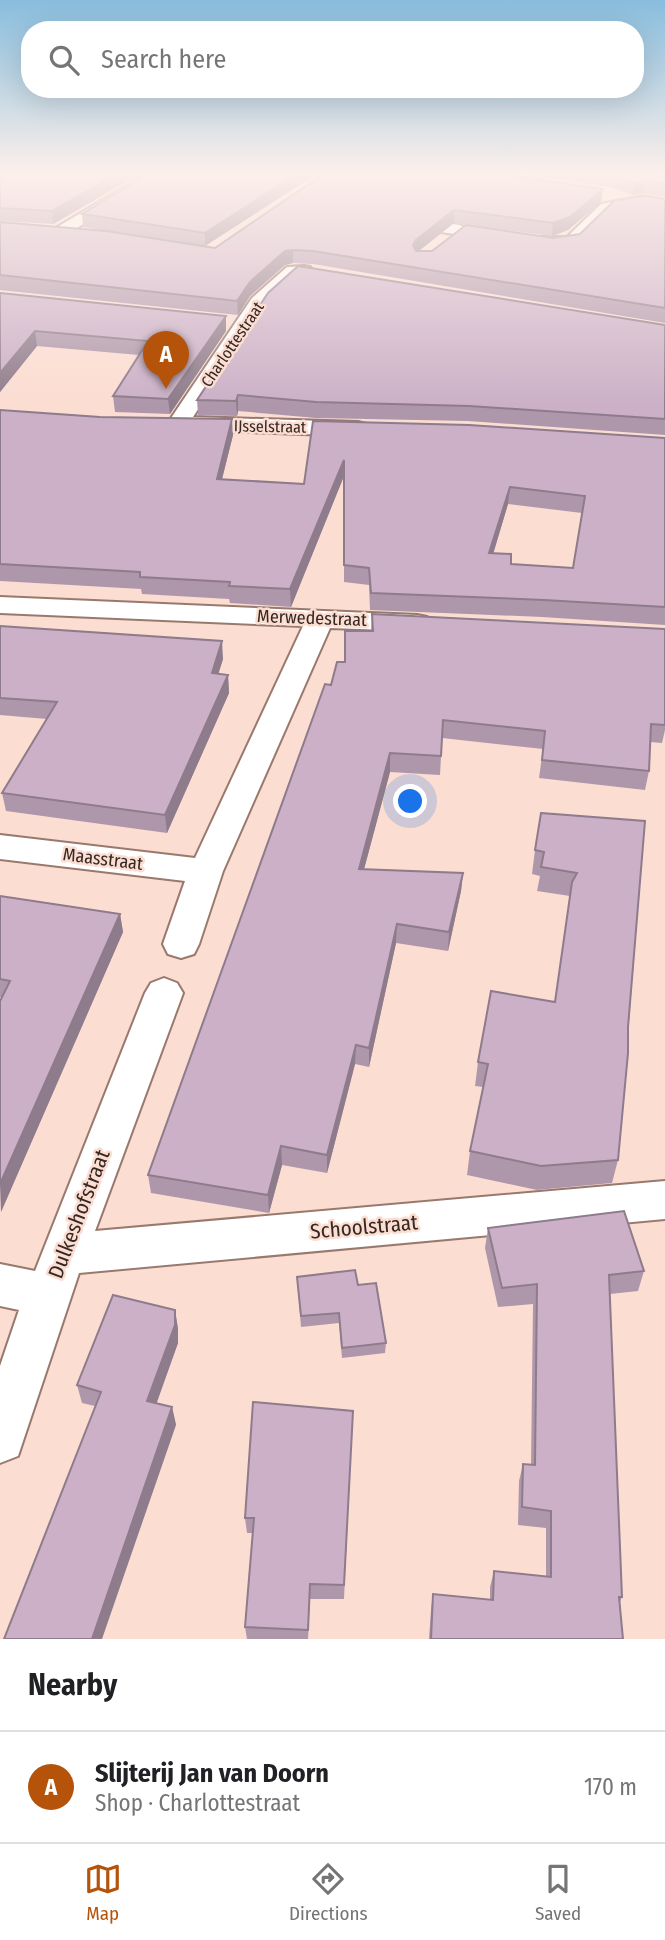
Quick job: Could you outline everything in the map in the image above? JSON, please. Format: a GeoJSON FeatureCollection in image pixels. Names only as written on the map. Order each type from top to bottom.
{"type":"FeatureCollection","features":[{"type":"Feature","properties":{"kind":"street","name":"Charlottestraat"},"geometry":{"type":"LineString","coordinates":[[178,424],[259,302],[293,271],[327,274]]}},
{"type":"Feature","properties":{"kind":"street"},"geometry":{"type":"LineString","coordinates":[[216,321],[243,324]]}},
{"type":"Feature","properties":{"kind":"street","name":"IJsselstraat"},"geometry":{"type":"LineString","coordinates":[[155,424],[385,429]]}},
{"type":"Feature","properties":{"kind":"street","name":"Merwedestraat"},"geometry":{"type":"LineString","coordinates":[[0,605],[444,624]]}},
{"type":"Feature","properties":{"kind":"street"},"geometry":{"type":"LineString","coordinates":[[181,944],[206,871],[320,619]]}},
{"type":"Feature","properties":{"kind":"street","name":"Maasstraat"},"geometry":{"type":"LineString","coordinates":[[0,847],[206,871]]}},
{"type":"Feature","properties":{"kind":"street","name":"Dulkeshofstraat"},"geometry":{"type":"LineString","coordinates":[[0,1438],[56,1274],[164,993]]}},
{"type":"Feature","properties":{"kind":"street","name":"Schoolstraat"},"geometry":{"type":"LineString","coordinates":[[0,1285],[56,1274],[665,1200]]}},
{"type":"Feature","properties":{"kind":"building"},"geometry":{"type":"Polygon","coordinates":[[[0,251],[284,251],[250,282],[237,301],[0,275],[0,251]]]}},
{"type":"Feature","properties":{"kind":"building"},"geometry":{"type":"Polygon","coordinates":[[[316,251],[665,251],[665,308],[316,251]]]}},
{"type":"Feature","properties":{"kind":"building"},"geometry":{"type":"Polygon","coordinates":[[[298,266],[665,325],[665,419],[469,406],[316,402],[238,395],[236,401],[197,400],[268,293],[298,266]]]}},
{"type":"Feature","properties":{"kind":"building"},"geometry":{"type":"Polygon","coordinates":[[[0,293],[226,316],[168,399],[113,396],[148,341],[35,331],[0,373],[0,293]]]}},
{"type":"Feature","properties":{"kind":"building"},"geometry":{"type":"Polygon","coordinates":[[[0,410],[100,417],[232,419],[217,479],[304,484],[313,421],[469,425],[665,438],[665,607],[371,593],[369,568],[344,565],[344,460],[290,589],[229,586],[230,582],[140,577],[140,572],[0,564],[0,410]],[[510,487],[489,553],[511,554],[511,564],[573,568],[585,496],[510,487]]]}},
{"type":"Feature","properties":{"kind":"building"},"geometry":{"type":"Polygon","coordinates":[[[372,614],[665,629],[665,725],[651,724],[649,771],[542,760],[545,731],[443,720],[441,756],[390,753],[359,869],[463,873],[449,932],[397,924],[369,1048],[356,1045],[327,1155],[281,1146],[268,1195],[148,1175],[325,684],[331,685],[337,662],[345,662],[345,631],[373,631],[372,614]]]}},
{"type":"Feature","properties":{"kind":"building"},"geometry":{"type":"Polygon","coordinates":[[[0,626],[222,641],[212,673],[228,675],[165,815],[2,793],[57,702],[0,698],[0,626]]]}},
{"type":"Feature","properties":{"kind":"building"},"geometry":{"type":"Polygon","coordinates":[[[541,813],[645,821],[618,1160],[541,1166],[470,1151],[488,1064],[478,1062],[491,991],[555,1002],[572,882],[577,873],[541,867],[544,852],[535,850],[541,813]]]}},
{"type":"Feature","properties":{"kind":"building"},"geometry":{"type":"Polygon","coordinates":[[[0,896],[120,914],[0,1184],[0,1001],[10,981],[0,979],[0,896]]]}},
{"type":"Feature","properties":{"kind":"building"},"geometry":{"type":"Polygon","coordinates":[[[624,1211],[644,1271],[609,1275],[622,1597],[619,1597],[623,1639],[431,1639],[433,1594],[493,1600],[494,1571],[551,1577],[551,1511],[522,1507],[523,1464],[535,1465],[537,1284],[502,1288],[488,1228],[624,1211]]]}},
{"type":"Feature","properties":{"kind":"building"},"geometry":{"type":"Polygon","coordinates":[[[355,1270],[358,1285],[376,1283],[386,1343],[342,1348],[339,1313],[301,1316],[297,1277],[355,1270]]]}},
{"type":"Feature","properties":{"kind":"building"},"geometry":{"type":"Polygon","coordinates":[[[113,1295],[175,1310],[175,1325],[147,1401],[172,1407],[92,1639],[4,1639],[101,1392],[77,1385],[113,1295]]]}},
{"type":"Feature","properties":{"kind":"building"},"geometry":{"type":"Polygon","coordinates":[[[253,1402],[353,1411],[344,1585],[310,1584],[308,1630],[245,1627],[254,1518],[245,1518],[253,1402]]]}},
{"type":"Feature","properties":{"kind":"place","name":"Slijterij Jan van Doorn"},"geometry":{"type":"Point","coordinates":[166,389]}}]}
